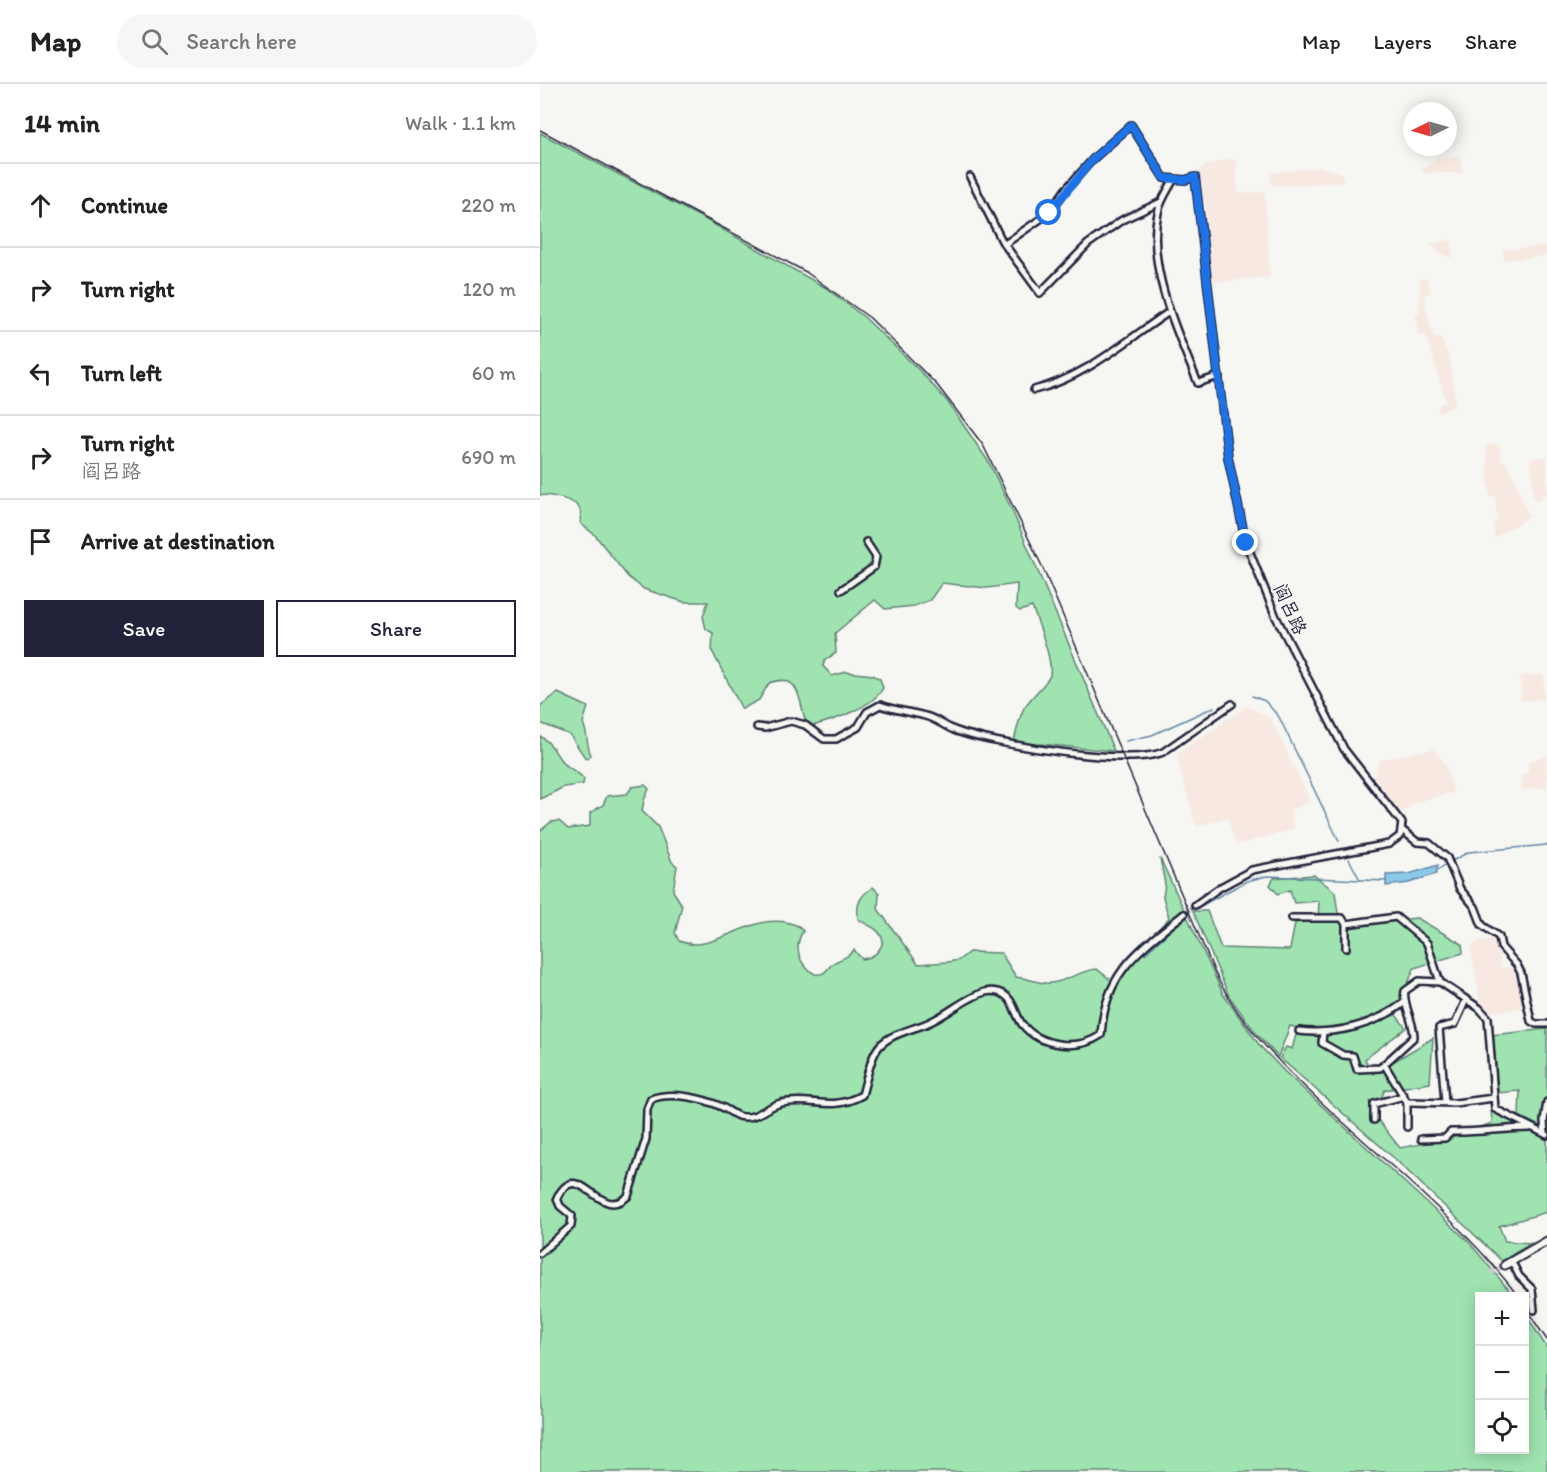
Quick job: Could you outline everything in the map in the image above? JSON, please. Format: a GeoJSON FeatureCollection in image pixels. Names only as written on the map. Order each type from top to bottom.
{"type":"FeatureCollection","features":[{"type":"Feature","properties":{"kind":"main road"},"geometry":{"type":"LineString","coordinates":[[1508,1264],[1547,1241]]}},
{"type":"Feature","properties":{"kind":"street"},"geometry":{"type":"LineString","coordinates":[[1005,244],[1049,213],[1094,158],[1131,125],[1164,178],[1175,179],[1161,202],[1157,220],[1157,242],[1169,312],[1198,383],[1219,376]]}},
{"type":"Feature","properties":{"kind":"street"},"geometry":{"type":"LineString","coordinates":[[970,177],[1005,244],[1040,293],[1088,243],[1122,220],[1161,202]]}},
{"type":"Feature","properties":{"kind":"street","name":"阎吕路"},"geometry":{"type":"LineString","coordinates":[[1175,179],[1185,180],[1195,177],[1231,475],[1254,566],[1302,671],[1344,749],[1361,774],[1398,815],[1402,830]]}},
{"type":"Feature","properties":{"kind":"street"},"geometry":{"type":"LineString","coordinates":[[1034,390],[1055,385],[1087,367],[1169,312]]}},
{"type":"Feature","properties":{"kind":"street"},"geometry":{"type":"LineString","coordinates":[[841,590],[874,567],[876,557],[866,542]]}},
{"type":"Feature","properties":{"kind":"street"},"geometry":{"type":"LineString","coordinates":[[757,727],[765,728],[791,721],[806,725],[824,739],[836,739],[858,728],[867,712],[880,705],[928,716],[954,730],[1010,742],[1093,756],[1151,757],[1163,752],[1232,704]]}},
{"type":"Feature","properties":{"kind":"street"},"geometry":{"type":"LineString","coordinates":[[1195,905],[1219,888],[1252,870],[1389,844],[1398,839],[1402,830],[1417,842],[1430,843],[1447,858],[1460,889],[1475,907],[1482,925],[1499,937],[1501,946],[1517,965],[1530,1021],[1536,1024],[1547,1024]]}},
{"type":"Feature","properties":{"kind":"street"},"geometry":{"type":"LineString","coordinates":[[540,1253],[571,1226],[572,1216],[560,1206],[557,1198],[561,1189],[569,1184],[582,1185],[603,1201],[611,1204],[618,1203],[628,1196],[646,1139],[647,1109],[651,1099],[675,1093],[720,1106],[738,1116],[754,1117],[780,1103],[805,1101],[823,1105],[847,1103],[862,1095],[876,1051],[888,1041],[931,1022],[983,993],[995,991],[1003,993],[1013,1002],[1022,1023],[1035,1036],[1052,1044],[1090,1042],[1101,1035],[1109,990],[1127,962],[1184,914]]}},
{"type":"Feature","properties":{"kind":"street"},"geometry":{"type":"LineString","coordinates":[[1346,924],[1396,916],[1427,943],[1440,981],[1488,1018],[1495,1109],[1546,1134]]}},
{"type":"Feature","properties":{"kind":"street"},"geometry":{"type":"LineString","coordinates":[[1292,918],[1342,918],[1346,924],[1346,948]]}},
{"type":"Feature","properties":{"kind":"street"},"geometry":{"type":"LineString","coordinates":[[1323,1032],[1322,1042],[1343,1055],[1353,1056],[1357,1069],[1374,1069],[1384,1065],[1414,1037],[1411,1014],[1405,1002],[1405,991],[1419,981],[1440,981]]}},
{"type":"Feature","properties":{"kind":"street"},"geometry":{"type":"LineString","coordinates":[[1445,1102],[1439,1028],[1455,1024],[1466,1000]]}},
{"type":"Feature","properties":{"kind":"street"},"geometry":{"type":"LineString","coordinates":[[1299,1031],[1345,1030],[1382,1017],[1405,1002]]}},
{"type":"Feature","properties":{"kind":"street"},"geometry":{"type":"LineString","coordinates":[[1384,1065],[1405,1099],[1407,1128]]}},
{"type":"Feature","properties":{"kind":"street"},"geometry":{"type":"LineString","coordinates":[[1374,1120],[1374,1104],[1405,1099],[1445,1102],[1494,1098]]}},
{"type":"Feature","properties":{"kind":"street"},"geometry":{"type":"LineString","coordinates":[[1546,1134],[1544,1121],[1547,1102]]}},
{"type":"Feature","properties":{"kind":"street"},"geometry":{"type":"LineString","coordinates":[[1421,1139],[1445,1138],[1451,1132],[1473,1133],[1486,1129],[1532,1127]]}},
{"type":"Feature","properties":{"kind":"street"},"geometry":{"type":"LineString","coordinates":[[1508,1264],[1532,1289],[1534,1310]]}},
{"type":"Feature","properties":{"kind":"shaded area"},"geometry":{"type":"Polygon","coordinates":[[[1461,156],[1462,173],[1422,173],[1422,169],[1437,159],[1461,156]]]}},
{"type":"Feature","properties":{"kind":"shaded area"},"geometry":{"type":"Polygon","coordinates":[[[1228,159],[1236,160],[1238,193],[1265,192],[1270,277],[1210,283],[1203,216],[1206,213],[1206,204],[1200,200],[1199,171],[1204,166],[1228,159]]]}},
{"type":"Feature","properties":{"kind":"shaded area"},"geometry":{"type":"Polygon","coordinates":[[[1319,167],[1341,172],[1344,182],[1272,186],[1270,173],[1319,167]]]}},
{"type":"Feature","properties":{"kind":"shaded area"},"geometry":{"type":"Polygon","coordinates":[[[1452,240],[1453,258],[1442,254],[1429,244],[1452,240]]]}},
{"type":"Feature","properties":{"kind":"shaded area"},"geometry":{"type":"Polygon","coordinates":[[[1547,246],[1547,256],[1504,260],[1503,250],[1547,246]]]}},
{"type":"Feature","properties":{"kind":"shaded area"},"geometry":{"type":"Polygon","coordinates":[[[1427,278],[1431,293],[1424,294],[1427,311],[1434,338],[1441,338],[1450,360],[1456,405],[1437,413],[1440,404],[1446,401],[1426,335],[1419,337],[1415,314],[1419,312],[1420,279],[1427,278]]]}},
{"type":"Feature","properties":{"kind":"shaded area"},"geometry":{"type":"Polygon","coordinates":[[[1499,444],[1502,462],[1506,462],[1516,482],[1529,517],[1494,538],[1493,524],[1497,523],[1495,496],[1489,496],[1486,445],[1499,444]]]}},
{"type":"Feature","properties":{"kind":"shaded area"},"geometry":{"type":"Polygon","coordinates":[[[1547,457],[1547,493],[1538,501],[1534,500],[1530,458],[1547,457]]]}},
{"type":"Feature","properties":{"kind":"shaded area"},"geometry":{"type":"Polygon","coordinates":[[[1544,675],[1544,699],[1521,701],[1520,676],[1544,675]]]}},
{"type":"Feature","properties":{"kind":"shaded area"},"geometry":{"type":"Polygon","coordinates":[[[1247,706],[1270,718],[1311,802],[1291,810],[1294,829],[1236,845],[1227,817],[1196,827],[1176,754],[1247,706]]]}},
{"type":"Feature","properties":{"kind":"shaded area"},"geometry":{"type":"Polygon","coordinates":[[[1433,749],[1445,763],[1454,792],[1413,803],[1407,810],[1398,812],[1374,776],[1380,760],[1433,749]]]}},
{"type":"Feature","properties":{"kind":"shaded area"},"geometry":{"type":"Polygon","coordinates":[[[1547,755],[1547,787],[1522,790],[1522,774],[1529,773],[1528,762],[1547,755]]]}},
{"type":"Feature","properties":{"kind":"shaded area"},"geometry":{"type":"Polygon","coordinates":[[[1496,938],[1501,969],[1513,966],[1517,970],[1523,1008],[1488,1012],[1480,1002],[1471,948],[1477,941],[1496,938]]]}},
{"type":"Feature","properties":{"kind":"green space"},"geometry":{"type":"Polygon","coordinates":[[[540,133],[708,221],[826,288],[864,317],[920,371],[947,401],[988,461],[1012,510],[1114,751],[1040,744],[1038,748],[1013,744],[1024,708],[1050,675],[1044,641],[1032,607],[1020,611],[1016,608],[1017,584],[987,588],[942,583],[930,600],[914,606],[885,609],[875,600],[835,633],[836,653],[825,660],[823,666],[832,676],[846,672],[873,675],[880,679],[883,688],[878,695],[851,712],[812,726],[806,723],[800,698],[793,685],[779,680],[769,683],[759,700],[742,709],[712,651],[713,633],[706,629],[703,616],[708,602],[684,602],[644,589],[628,577],[595,535],[581,524],[581,512],[578,506],[562,498],[540,495],[540,133]]]}},
{"type":"Feature","properties":{"kind":"green space"},"geometry":{"type":"Polygon","coordinates":[[[558,693],[588,707],[583,723],[591,755],[586,759],[570,735],[540,723],[540,706],[558,693]]]}},
{"type":"Feature","properties":{"kind":"green space"},"geometry":{"type":"Polygon","coordinates":[[[540,736],[562,762],[584,779],[583,784],[564,787],[540,799],[540,736]]]}},
{"type":"Feature","properties":{"kind":"green space"},"geometry":{"type":"Polygon","coordinates":[[[645,785],[649,789],[642,811],[658,827],[672,862],[677,866],[673,891],[682,905],[675,933],[679,941],[693,944],[707,942],[752,926],[768,922],[784,922],[800,927],[803,931],[798,943],[799,956],[809,971],[815,974],[825,972],[854,950],[862,959],[873,956],[880,948],[883,941],[879,932],[858,919],[860,900],[873,887],[879,893],[878,909],[918,964],[959,960],[969,952],[1001,953],[1016,977],[1051,983],[1097,969],[1112,981],[1123,965],[1169,918],[1163,897],[1165,884],[1160,858],[1223,994],[1260,1046],[1285,1072],[1468,1241],[1511,1292],[1475,1292],[1475,1454],[1529,1454],[1529,1319],[1547,1348],[1547,1472],[540,1472],[540,831],[551,822],[559,821],[568,829],[590,826],[590,813],[603,805],[607,796],[627,794],[632,787],[645,785]]]}},
{"type":"Feature","properties":{"kind":"green space"},"geometry":{"type":"Polygon","coordinates":[[[1314,875],[1335,892],[1339,920],[1343,925],[1417,918],[1462,944],[1463,953],[1414,968],[1396,1015],[1406,1028],[1365,1059],[1373,1074],[1433,1038],[1430,1083],[1385,1090],[1373,1114],[1400,1148],[1452,1138],[1492,1123],[1491,1109],[1547,1137],[1547,1212],[1499,1226],[1505,1241],[1531,1243],[1502,1261],[1394,1158],[1280,1058],[1286,1047],[1292,1049],[1298,1028],[1290,1026],[1278,1057],[1256,1033],[1229,996],[1193,911],[1207,911],[1221,948],[1290,950],[1295,923],[1318,920],[1319,901],[1294,903],[1290,890],[1278,894],[1270,885],[1274,878],[1314,875]]]}},
{"type":"Feature","properties":{"kind":"green space"},"geometry":{"type":"Polygon","coordinates":[[[1547,1029],[1547,1130],[1519,1116],[1520,1091],[1496,1093],[1492,1035],[1547,1029]]]}},
{"type":"Feature","properties":{"kind":"water"},"geometry":{"type":"Polygon","coordinates":[[[1438,865],[1436,874],[1409,883],[1386,886],[1386,875],[1409,874],[1438,865]]]}},
{"type":"Feature","properties":{"kind":"waterway"},"geometry":{"type":"LineString","coordinates":[[1252,696],[1265,701],[1279,717],[1339,841]]}},
{"type":"Feature","properties":{"kind":"waterway"},"geometry":{"type":"LineString","coordinates":[[1126,741],[1152,735],[1214,707]]}},
{"type":"Feature","properties":{"kind":"waterway"},"geometry":{"type":"LineString","coordinates":[[1450,862],[1469,852],[1547,845]]}},
{"type":"Feature","properties":{"kind":"waterway"},"geometry":{"type":"LineString","coordinates":[[1349,859],[1360,880]]}},
{"type":"Feature","properties":{"kind":"waterway"},"geometry":{"type":"LineString","coordinates":[[1438,870],[1446,864]]}},
{"type":"Feature","properties":{"kind":"waterway"},"geometry":{"type":"LineString","coordinates":[[1197,908],[1247,881],[1267,876],[1386,881]]}},
{"type":"Feature","properties":{"kind":"waterway"},"geometry":{"type":"LineString","coordinates":[[1145,954],[1185,917]]}},
{"type":"Feature","properties":{"kind":"tunnel"},"geometry":{"type":"LineString","coordinates":[[1184,914],[1195,905]]}},
{"type":"Feature","properties":{"kind":"tunnel"},"geometry":{"type":"LineString","coordinates":[[1491,1273],[1505,1265]]}},
{"type":"Feature","properties":{"kind":"railway"},"geometry":{"type":"LineString","coordinates":[[540,130],[806,272],[870,318],[937,385],[983,445],[1041,564],[1215,973],[1233,1005],[1255,1035],[1280,1062],[1443,1213],[1495,1267],[1515,1292]]}},
{"type":"Feature","properties":{"kind":"railway"},"geometry":{"type":"LineString","coordinates":[[1529,1313],[1547,1340]]}},
{"type":"Feature","properties":{"kind":"route"},"geometry":{"type":"LineString","coordinates":[[1049,213],[1066,189],[1094,158],[1131,125],[1164,178],[1188,180],[1195,177],[1228,457],[1246,543]]}}]}
